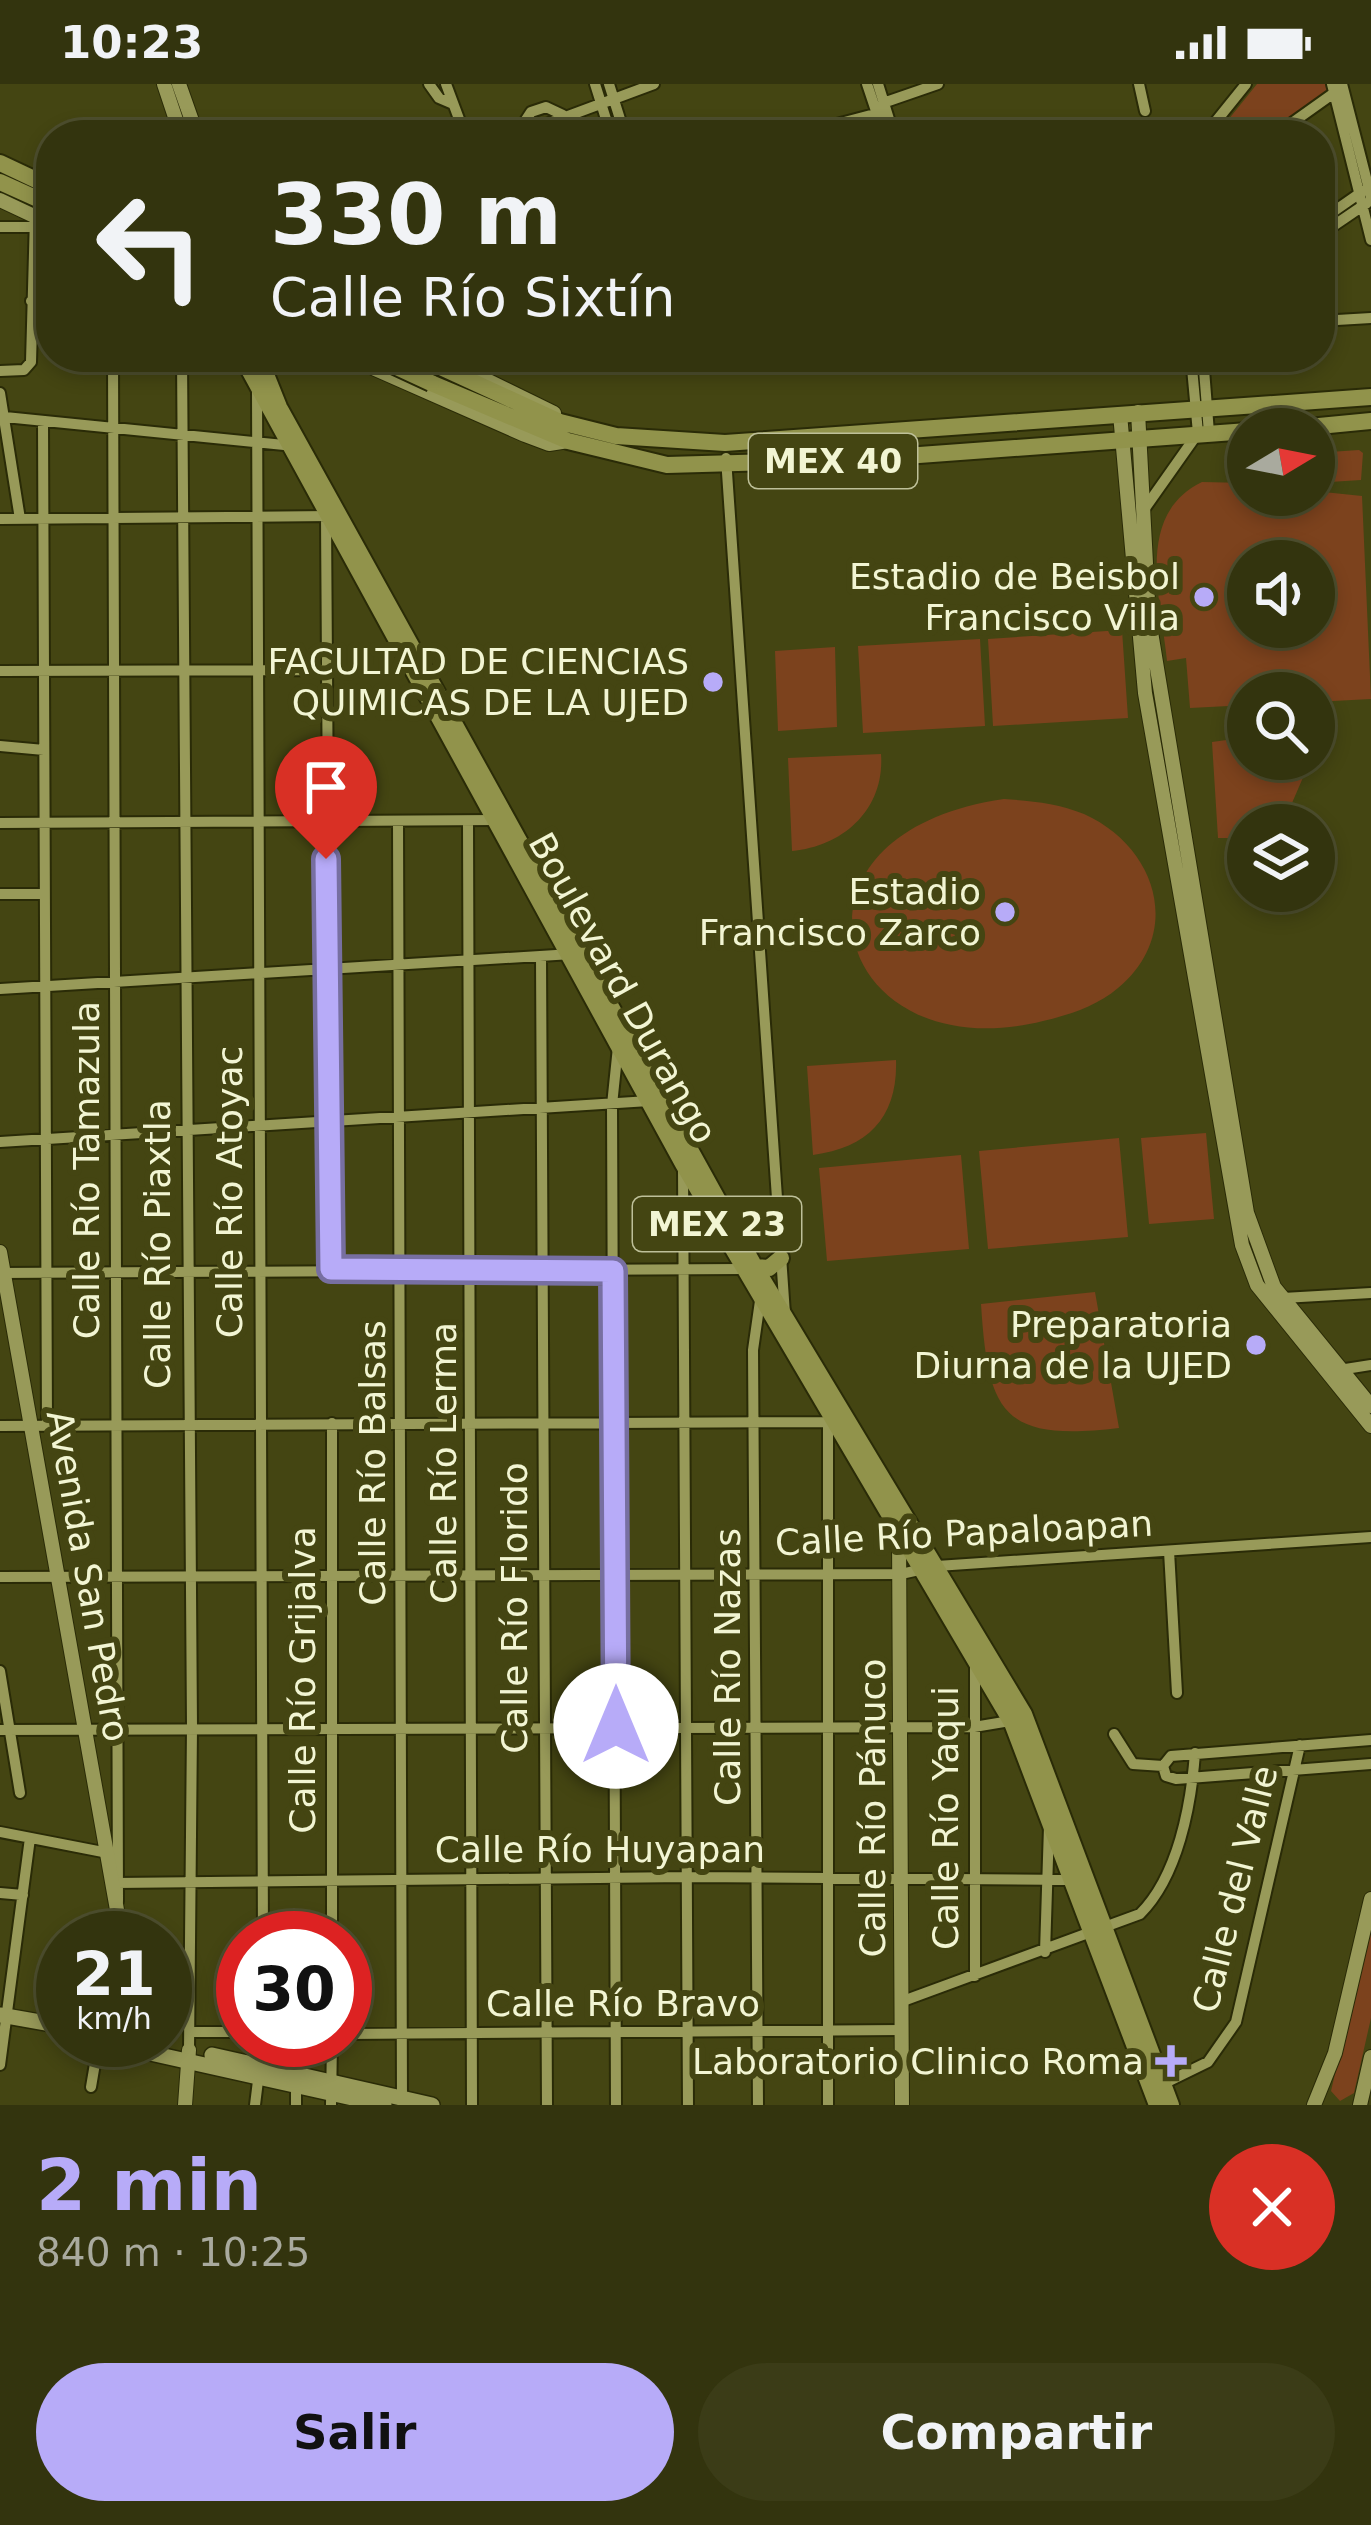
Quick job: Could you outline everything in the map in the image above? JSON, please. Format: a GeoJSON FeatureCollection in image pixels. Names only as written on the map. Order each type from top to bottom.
{"type":"FeatureCollection","features":[{"type":"Feature","properties":{"kind":"main road"},"geometry":{"type":"LineString","coordinates":[[0,160],[36,176]]}},
{"type":"Feature","properties":{"kind":"main road"},"geometry":{"type":"LineString","coordinates":[[0,182],[36,199]]}},
{"type":"Feature","properties":{"kind":"main road","name":"Boulevard Durango"},"geometry":{"type":"LineString","coordinates":[[248,372],[256,392],[294,446],[656,1101],[682,1164],[1018,1719],[1171,2105]]}},
{"type":"Feature","properties":{"kind":"main road","name":"Boulevard Durango"},"geometry":{"type":"LineString","coordinates":[[265,372],[294,446]]}},
{"type":"Feature","properties":{"kind":"main road","name":"MEX 40"},"geometry":{"type":"LineString","coordinates":[[436,372],[568,441],[667,466],[726,467],[1227,432]]}},
{"type":"Feature","properties":{"kind":"main road","name":"MEX 40"},"geometry":{"type":"LineString","coordinates":[[438,372],[560,422],[616,436],[725,443],[1371,397]]}},
{"type":"Feature","properties":{"kind":"main road"},"geometry":{"type":"LineString","coordinates":[[1335,424],[1371,421]]}},
{"type":"Feature","properties":{"kind":"main road","name":"Boulevard Durango"},"geometry":{"type":"LineString","coordinates":[[574,954],[618,1047],[684,1139],[749,1268],[760,1301],[783,1326]]}},
{"type":"Feature","properties":{"kind":"main road"},"geometry":{"type":"LineString","coordinates":[[749,1268],[769,1268],[781,1258]]}},
{"type":"Feature","properties":{"kind":"main road","name":"Boulevard Durango"},"geometry":{"type":"LineString","coordinates":[[929,1567],[975,1660],[1018,1719],[1049,1817],[1080,1880]]}},
{"type":"Feature","properties":{"kind":"main road","name":"Boulevard Durango"},"geometry":{"type":"LineString","coordinates":[[1100,1932],[1156,2105]]}},
{"type":"Feature","properties":{"kind":"main road"},"geometry":{"type":"LineString","coordinates":[[4,2020],[36,2023]]}},
{"type":"Feature","properties":{"kind":"main road"},"geometry":{"type":"LineString","coordinates":[[4,2020],[36,2028]]}},
{"type":"Feature","properties":{"kind":"main road"},"geometry":{"type":"LineString","coordinates":[[192,2055],[331,2093],[432,2105]]}},
{"type":"Feature","properties":{"kind":"main road"},"geometry":{"type":"LineString","coordinates":[[258,2070],[296,2085],[377,2104]]}},
{"type":"Feature","properties":{"kind":"street"},"geometry":{"type":"LineString","coordinates":[[164,84],[176,120]]}},
{"type":"Feature","properties":{"kind":"street"},"geometry":{"type":"LineString","coordinates":[[178,84],[191,120]]}},
{"type":"Feature","properties":{"kind":"street"},"geometry":{"type":"LineString","coordinates":[[429,84],[439,98],[453,104]]}},
{"type":"Feature","properties":{"kind":"street"},"geometry":{"type":"LineString","coordinates":[[446,84],[459,120]]}},
{"type":"Feature","properties":{"kind":"street"},"geometry":{"type":"LineString","coordinates":[[595,84],[608,94]]}},
{"type":"Feature","properties":{"kind":"street"},"geometry":{"type":"LineString","coordinates":[[551,120],[608,94],[654,84]]}},
{"type":"Feature","properties":{"kind":"street"},"geometry":{"type":"LineString","coordinates":[[867,84],[887,120]]}},
{"type":"Feature","properties":{"kind":"street"},"geometry":{"type":"LineString","coordinates":[[878,84],[883,120]]}},
{"type":"Feature","properties":{"kind":"street"},"geometry":{"type":"LineString","coordinates":[[847,120],[938,84]]}},
{"type":"Feature","properties":{"kind":"street"},"geometry":{"type":"LineString","coordinates":[[1139,84],[1145,111]]}},
{"type":"Feature","properties":{"kind":"street"},"geometry":{"type":"LineString","coordinates":[[1217,120],[1246,84]]}},
{"type":"Feature","properties":{"kind":"street"},"geometry":{"type":"LineString","coordinates":[[1295,120],[1339,88],[1367,195],[1371,240]]}},
{"type":"Feature","properties":{"kind":"street"},"geometry":{"type":"LineString","coordinates":[[1335,213],[1367,195]]}},
{"type":"Feature","properties":{"kind":"street"},"geometry":{"type":"LineString","coordinates":[[1335,222],[1367,195]]}},
{"type":"Feature","properties":{"kind":"street"},"geometry":{"type":"LineString","coordinates":[[0,200],[35,222]]}},
{"type":"Feature","properties":{"kind":"street"},"geometry":{"type":"LineString","coordinates":[[0,227],[35,222]]}},
{"type":"Feature","properties":{"kind":"street"},"geometry":{"type":"LineString","coordinates":[[0,371],[24,370],[32,362],[35,222]]}},
{"type":"Feature","properties":{"kind":"street"},"geometry":{"type":"LineString","coordinates":[[32,301],[36,301]]}},
{"type":"Feature","properties":{"kind":"street"},"geometry":{"type":"LineString","coordinates":[[1335,321],[1371,318]]}},
{"type":"Feature","properties":{"kind":"street","name":"Calle Río Tamazula"},"geometry":{"type":"LineString","coordinates":[[113,372],[121,1728],[117,1883]]}},
{"type":"Feature","properties":{"kind":"street","name":"Calle Río Piaxtla"},"geometry":{"type":"LineString","coordinates":[[182,372],[191,1911]]}},
{"type":"Feature","properties":{"kind":"street"},"geometry":{"type":"LineString","coordinates":[[1195,372],[1203,407]]}},
{"type":"Feature","properties":{"kind":"street"},"geometry":{"type":"LineString","coordinates":[[1130,527],[1203,433],[1203,372]]}},
{"type":"Feature","properties":{"kind":"street","name":"Calle Río Atoyac"},"geometry":{"type":"LineString","coordinates":[[256,392],[263,1911]]}},
{"type":"Feature","properties":{"kind":"street"},"geometry":{"type":"LineString","coordinates":[[0,393],[20,519]]}},
{"type":"Feature","properties":{"kind":"street"},"geometry":{"type":"LineString","coordinates":[[1129,413],[1130,527],[1142,621],[1249,1269],[1264,1295],[1371,1426]]}},
{"type":"Feature","properties":{"kind":"street"},"geometry":{"type":"LineString","coordinates":[[5,417],[182,439],[294,446]]}},
{"type":"Feature","properties":{"kind":"street"},"geometry":{"type":"LineString","coordinates":[[39,1426],[49,1272],[43,421]]}},
{"type":"Feature","properties":{"kind":"street"},"geometry":{"type":"LineString","coordinates":[[1130,437],[1142,512],[1142,621]]}},
{"type":"Feature","properties":{"kind":"street"},"geometry":{"type":"LineString","coordinates":[[725,443],[783,1326]]}},
{"type":"Feature","properties":{"kind":"street"},"geometry":{"type":"LineString","coordinates":[[0,519],[333,516],[326,670],[331,1269]]}},
{"type":"Feature","properties":{"kind":"street"},"geometry":{"type":"LineString","coordinates":[[0,671],[326,670]]}},
{"type":"Feature","properties":{"kind":"street"},"geometry":{"type":"LineString","coordinates":[[0,746],[44,750]]}},
{"type":"Feature","properties":{"kind":"street"},"geometry":{"type":"LineString","coordinates":[[0,823],[499,820]]}},
{"type":"Feature","properties":{"kind":"street","name":"Calle Río Balsas"},"geometry":{"type":"LineString","coordinates":[[398,821],[402,2102]]}},
{"type":"Feature","properties":{"kind":"street","name":"Calle Río Lerma"},"geometry":{"type":"LineString","coordinates":[[468,821],[472,2105]]}},
{"type":"Feature","properties":{"kind":"street"},"geometry":{"type":"LineString","coordinates":[[1180,853],[1247,1213],[1263,1267],[1371,1406]]}},
{"type":"Feature","properties":{"kind":"street"},"geometry":{"type":"LineString","coordinates":[[0,894],[44,894]]}},
{"type":"Feature","properties":{"kind":"street"},"geometry":{"type":"LineString","coordinates":[[0,989],[574,954]]}},
{"type":"Feature","properties":{"kind":"street","name":"Calle Río Florido"},"geometry":{"type":"LineString","coordinates":[[541,957],[547,2105]]}},
{"type":"Feature","properties":{"kind":"street"},"geometry":{"type":"LineString","coordinates":[[616,2105],[612,1105],[618,1047]]}},
{"type":"Feature","properties":{"kind":"street"},"geometry":{"type":"LineString","coordinates":[[0,1142],[656,1101]]}},
{"type":"Feature","properties":{"kind":"street"},"geometry":{"type":"LineString","coordinates":[[684,1139],[688,2105]]}},
{"type":"Feature","properties":{"kind":"street","name":"Avenida San Pedro"},"geometry":{"type":"LineString","coordinates":[[0,1252],[39,1426],[57,1577],[117,1883],[117,1911]]}},
{"type":"Feature","properties":{"kind":"street"},"geometry":{"type":"LineString","coordinates":[[2,1273],[472,1269],[682,1273],[749,1268]]}},
{"type":"Feature","properties":{"kind":"street"},"geometry":{"type":"LineString","coordinates":[[1283,1298],[1371,1293]]}},
{"type":"Feature","properties":{"kind":"street","name":"Calle Río Nazas"},"geometry":{"type":"LineString","coordinates":[[758,2105],[753,1333],[760,1301]]}},
{"type":"Feature","properties":{"kind":"street"},"geometry":{"type":"LineString","coordinates":[[1339,1370],[1371,1365]]}},
{"type":"Feature","properties":{"kind":"street"},"geometry":{"type":"LineString","coordinates":[[0,1426],[832,1417],[827,1575],[828,2105]]}},
{"type":"Feature","properties":{"kind":"street","name":"Calle Río Grijalva"},"geometry":{"type":"LineString","coordinates":[[332,1423],[332,1911]]}},
{"type":"Feature","properties":{"kind":"street","name":"Calle Río Pánuco"},"geometry":{"type":"LineString","coordinates":[[901,1520],[902,2105]]}},
{"type":"Feature","properties":{"kind":"street","name":"Calle Río Papaloapan"},"geometry":{"type":"LineString","coordinates":[[0,1577],[901,1574],[929,1567],[1371,1537]]}},
{"type":"Feature","properties":{"kind":"street"},"geometry":{"type":"LineString","coordinates":[[1169,1551],[1177,1693]]}},
{"type":"Feature","properties":{"kind":"street","name":"Calle Río Yaqui"},"geometry":{"type":"LineString","coordinates":[[975,1660],[975,1976]]}},
{"type":"Feature","properties":{"kind":"street"},"geometry":{"type":"LineString","coordinates":[[0,1671],[6,1730],[20,1793]]}},
{"type":"Feature","properties":{"kind":"street"},"geometry":{"type":"LineString","coordinates":[[6,1730],[974,1727],[1018,1719]]}},
{"type":"Feature","properties":{"kind":"street"},"geometry":{"type":"LineString","coordinates":[[1114,1734],[1132,1764],[1163,1766]]}},
{"type":"Feature","properties":{"kind":"street"},"geometry":{"type":"LineString","coordinates":[[1163,1766],[1171,1756],[1371,1740]]}},
{"type":"Feature","properties":{"kind":"street","name":"Calle del Valle"},"geometry":{"type":"LineString","coordinates":[[1163,2084],[1208,2062],[1236,2022],[1300,1745]]}},
{"type":"Feature","properties":{"kind":"street"},"geometry":{"type":"LineString","coordinates":[[903,2001],[1140,1914],[1160,1891],[1196,1754]]}},
{"type":"Feature","properties":{"kind":"street"},"geometry":{"type":"LineString","coordinates":[[1163,1766],[1169,1778],[1193,1778],[1371,1764]]}},
{"type":"Feature","properties":{"kind":"street"},"geometry":{"type":"LineString","coordinates":[[1045,1952],[1049,1817]]}},
{"type":"Feature","properties":{"kind":"street"},"geometry":{"type":"LineString","coordinates":[[0,1832],[108,1853]]}},
{"type":"Feature","properties":{"kind":"street"},"geometry":{"type":"LineString","coordinates":[[0,2065],[30,1838]]}},
{"type":"Feature","properties":{"kind":"street","name":"Calle Río Huyapan"},"geometry":{"type":"LineString","coordinates":[[117,1883],[974,1876],[1080,1880]]}},
{"type":"Feature","properties":{"kind":"street"},"geometry":{"type":"LineString","coordinates":[[0,1893],[23,1895]]}},
{"type":"Feature","properties":{"kind":"street"},"geometry":{"type":"LineString","coordinates":[[1314,2105],[1331,2066],[1371,1899]]}},
{"type":"Feature","properties":{"kind":"street"},"geometry":{"type":"LineString","coordinates":[[0,1953],[16,1955]]}},
{"type":"Feature","properties":{"kind":"street","name":"Calle Río Bravo"},"geometry":{"type":"LineString","coordinates":[[372,2034],[902,2030]]}},
{"type":"Feature","properties":{"kind":"street"},"geometry":{"type":"LineString","coordinates":[[1360,2105],[1371,2057]]}},
{"type":"Feature","properties":{"kind":"street"},"geometry":{"type":"LineString","coordinates":[[91,2087],[94,2067]]}},
{"type":"Feature","properties":{"kind":"street"},"geometry":{"type":"LineString","coordinates":[[185,2105],[187,2067]]}},
{"type":"Feature","properties":{"kind":"street"},"geometry":{"type":"LineString","coordinates":[[255,2105],[258,2067]]}},
{"type":"Feature","properties":{"kind":"street"},"geometry":{"type":"LineString","coordinates":[[296,2085],[296,2105]]}},
{"type":"Feature","properties":{"kind":"shaded area"},"geometry":{"type":"Polygon","coordinates":[[[1257,84],[1329,84],[1331,90],[1288,120],[1228,120],[1257,84]]]}},
{"type":"Feature","properties":{"kind":"shaded area"},"geometry":{"type":"Polygon","coordinates":[[[1335,452],[1363,453],[1361,480],[1335,482],[1335,452]]]}},
{"type":"Feature","properties":{"kind":"shaded area","name":"Estadio de Beisbol Francisco Villa"},"geometry":{"type":"Polygon","coordinates":[[[1202,482],[1227,483],[1227,516],[1335,516],[1335,493],[1362,496],[1371,699],[1335,701],[1335,672],[1227,672],[1227,706],[1190,708],[1186,658],[1167,661],[1158,586],[1159,537],[1167,515],[1202,482]]]}},
{"type":"Feature","properties":{"kind":"shaded area"},"geometry":{"type":"Polygon","coordinates":[[[1122,630],[1128,718],[993,726],[988,639],[1122,630]]]}},
{"type":"Feature","properties":{"kind":"shaded area"},"geometry":{"type":"Polygon","coordinates":[[[980,639],[985,726],[863,733],[858,646],[980,639]]]}},
{"type":"Feature","properties":{"kind":"shaded area"},"geometry":{"type":"Polygon","coordinates":[[[835,647],[837,727],[778,731],[775,651],[835,647]]]}},
{"type":"Feature","properties":{"kind":"shaded area"},"geometry":{"type":"Polygon","coordinates":[[[1227,740],[1227,780],[1302,780],[1292,803],[1227,804],[1227,838],[1218,838],[1212,742],[1227,740]]]}},
{"type":"Feature","properties":{"kind":"shaded area"},"geometry":{"type":"Polygon","coordinates":[[[881,754],[876,791],[858,821],[829,841],[792,851],[788,758],[881,754]]]}},
{"type":"Feature","properties":{"kind":"shaded area","name":"Estadio Francisco Zarco"},"geometry":{"type":"Polygon","coordinates":[[[1004,799],[1084,814],[1129,847],[1153,893],[1151,942],[1118,988],[1063,1016],[972,1028],[915,1013],[875,983],[855,943],[855,898],[879,856],[928,821],[1004,799]]]}},
{"type":"Feature","properties":{"kind":"shaded area"},"geometry":{"type":"Polygon","coordinates":[[[896,1060],[892,1097],[876,1126],[850,1145],[813,1155],[807,1066],[896,1060]]]}},
{"type":"Feature","properties":{"kind":"shaded area"},"geometry":{"type":"Polygon","coordinates":[[[1206,1133],[1214,1219],[1149,1224],[1141,1138],[1206,1133]]]}},
{"type":"Feature","properties":{"kind":"shaded area"},"geometry":{"type":"Polygon","coordinates":[[[1119,1138],[1128,1237],[988,1249],[979,1151],[1119,1138]]]}},
{"type":"Feature","properties":{"kind":"shaded area"},"geometry":{"type":"Polygon","coordinates":[[[961,1155],[969,1249],[827,1261],[819,1168],[961,1155]]]}},
{"type":"Feature","properties":{"kind":"shaded area"},"geometry":{"type":"Polygon","coordinates":[[[1095,1292],[1119,1428],[1049,1430],[1026,1424],[997,1395],[989,1371],[981,1304],[1095,1292]]]}},
{"type":"Feature","properties":{"kind":"shaded area"},"geometry":{"type":"Polygon","coordinates":[[[1371,1919],[1371,2018],[1354,2093],[1340,2101],[1331,2091],[1371,1919]]]}},
{"type":"Feature","properties":{"kind":"place","name":"Estadio de Beisbol Francisco Villa"},"geometry":{"type":"Point","coordinates":[1204,597]}},
{"type":"Feature","properties":{"kind":"place","name":"FACULTAD DE CIENCIAS QUIMICAS DE LA UJED"},"geometry":{"type":"Point","coordinates":[713,682]}},
{"type":"Feature","properties":{"kind":"place","name":"Estadio Francisco Zarco"},"geometry":{"type":"Point","coordinates":[1005,912]}},
{"type":"Feature","properties":{"kind":"place","name":"Preparatoria Diurna de la UJED"},"geometry":{"type":"Point","coordinates":[1256,1345]}},
{"type":"Feature","properties":{"kind":"place","name":"Laboratorio Clinico Roma"},"geometry":{"type":"Point","coordinates":[1171,2061]}},
{"type":"Feature","properties":{"kind":"route"},"geometry":{"type":"LineString","coordinates":[[326,859],[331,1269],[613,1271],[616,1726]]}}]}
